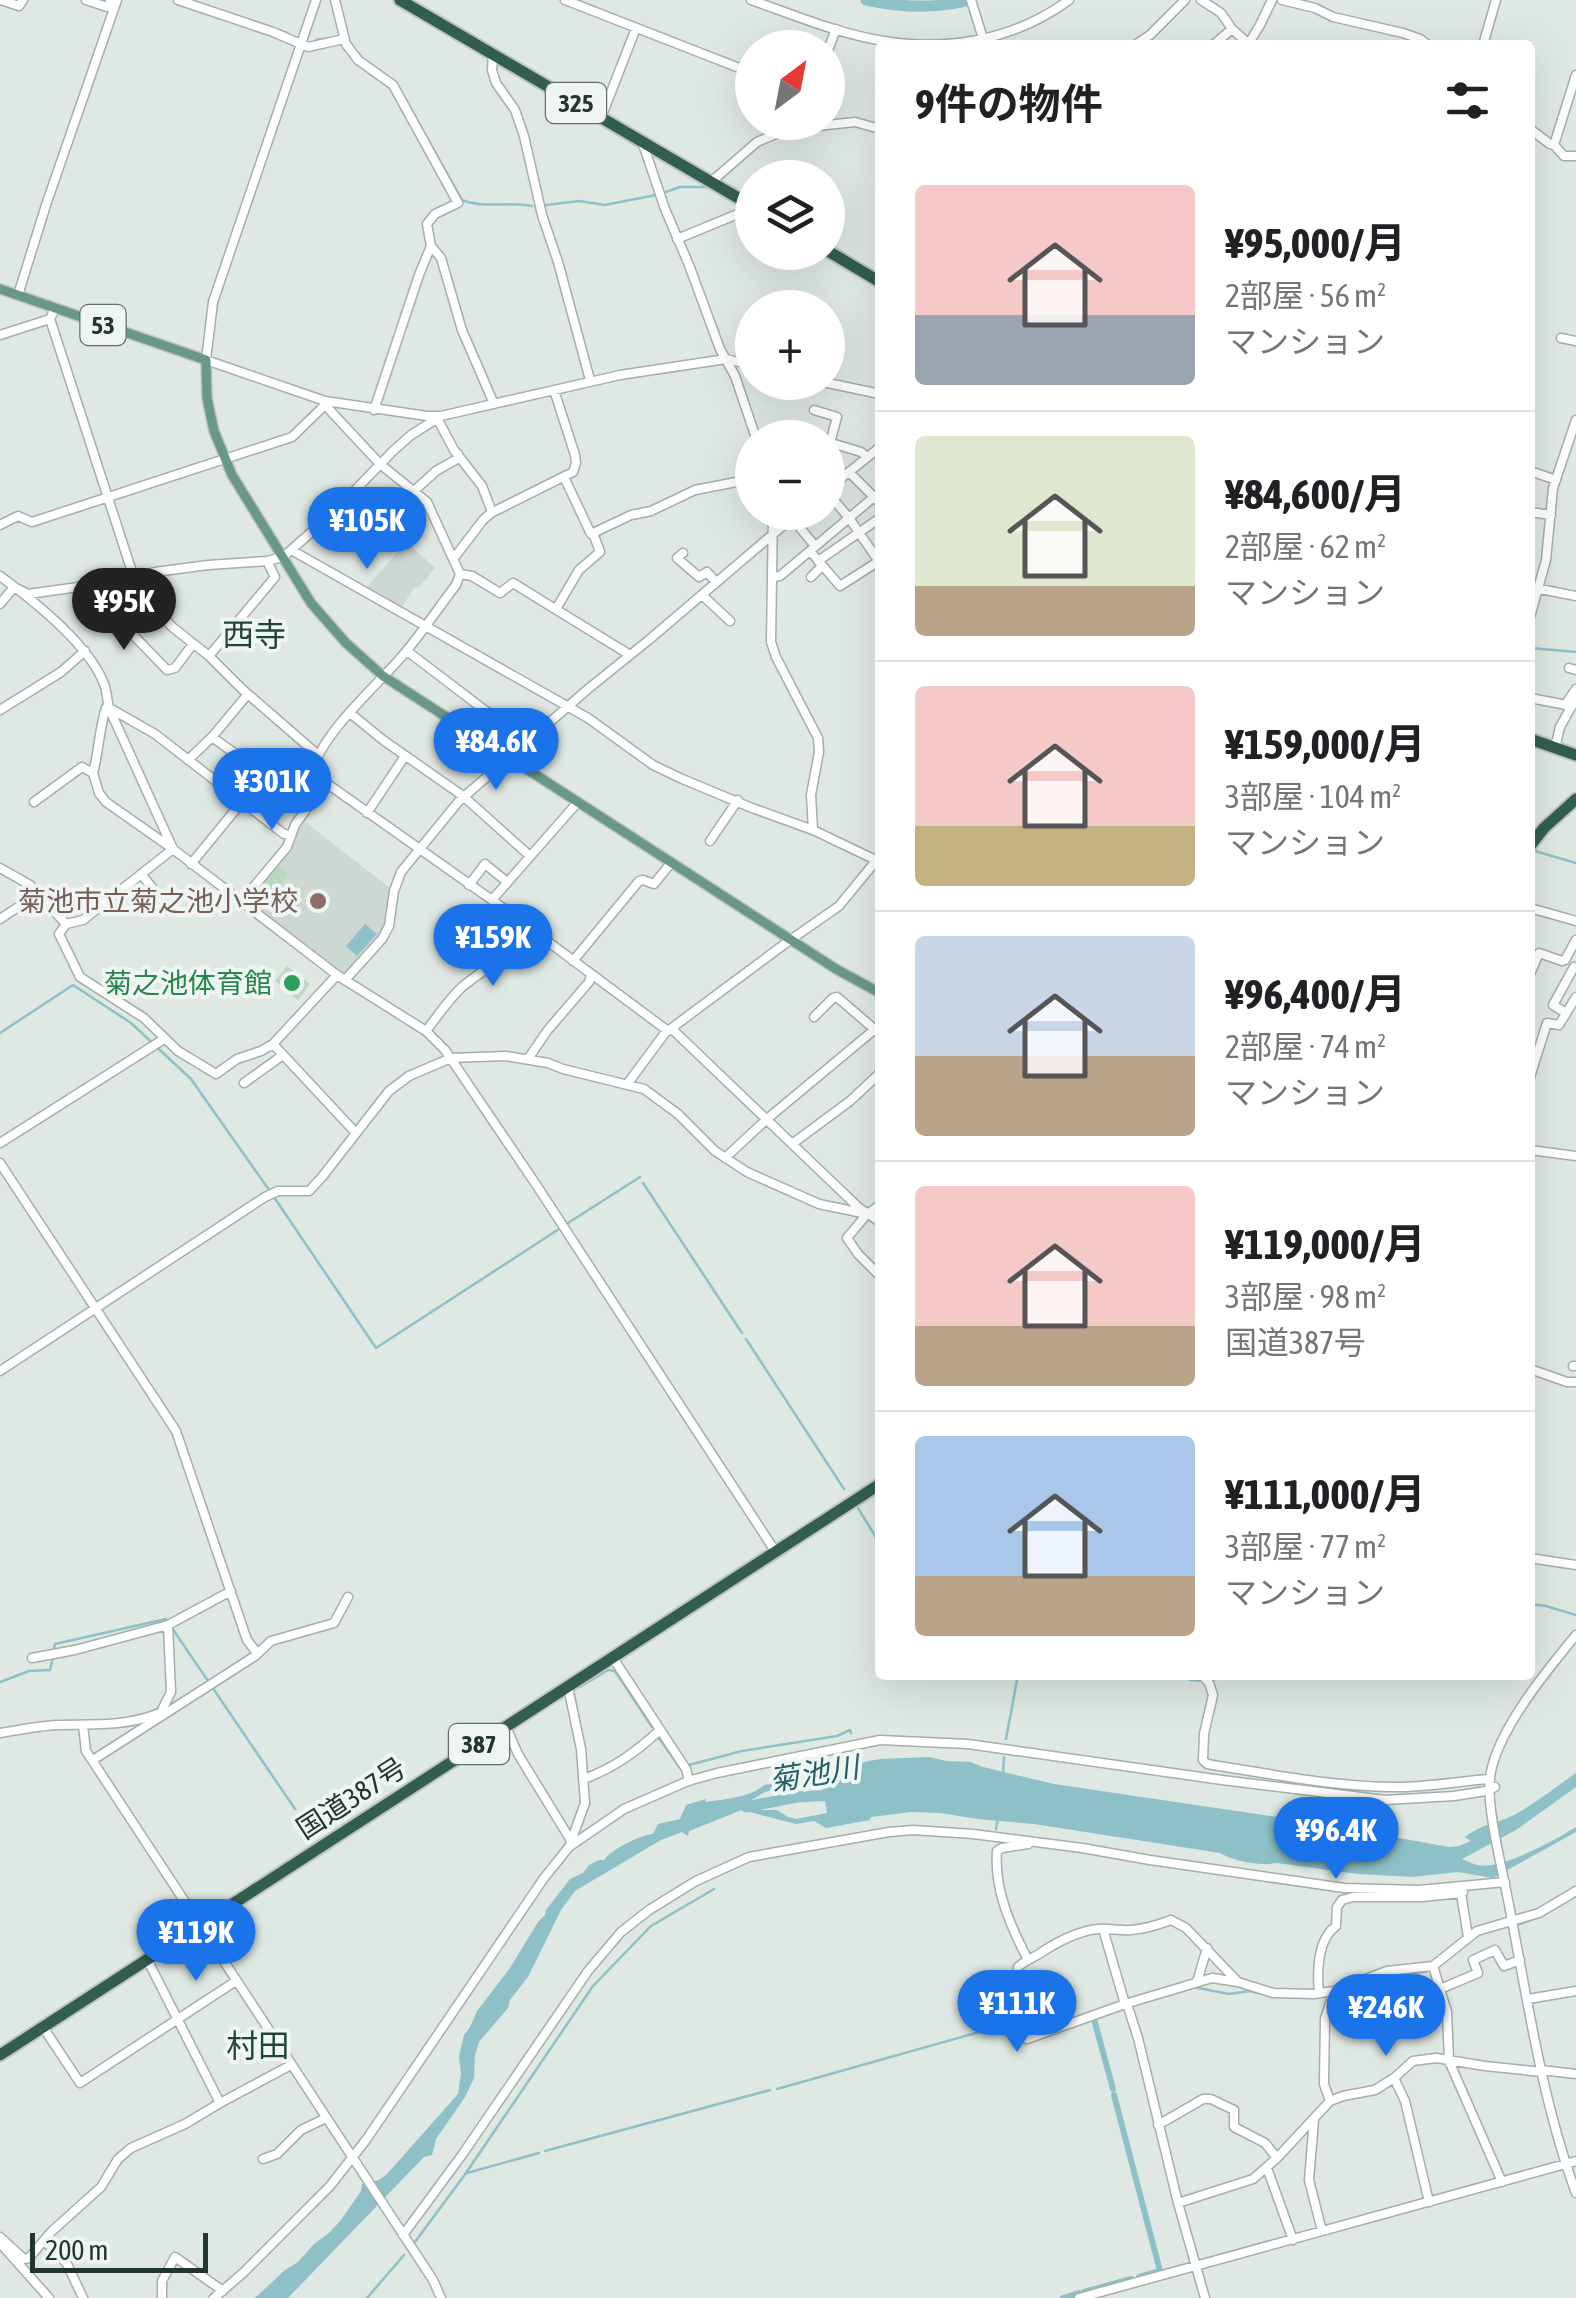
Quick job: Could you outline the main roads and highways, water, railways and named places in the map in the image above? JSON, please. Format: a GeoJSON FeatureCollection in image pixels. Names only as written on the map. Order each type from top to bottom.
{"type":"FeatureCollection","features":[{"type":"Feature","properties":{"kind":"highway","name":"325"},"geometry":{"type":"LineString","coordinates":[[400,0],[735,196]]}},
{"type":"Feature","properties":{"kind":"highway"},"geometry":{"type":"LineString","coordinates":[[845,260],[875,279]]}},
{"type":"Feature","properties":{"kind":"highway"},"geometry":{"type":"LineString","coordinates":[[1535,741],[1576,755]]}},
{"type":"Feature","properties":{"kind":"highway"},"geometry":{"type":"LineString","coordinates":[[1535,840],[1576,799]]}},
{"type":"Feature","properties":{"kind":"highway","name":"国道387号"},"geometry":{"type":"LineString","coordinates":[[0,2054],[875,1487]]}},
{"type":"Feature","properties":{"kind":"main road","name":"53"},"geometry":{"type":"LineString","coordinates":[[0,289],[206,360],[207,398],[224,459],[288,554],[302,590],[334,631],[382,676],[790,940],[875,990]]}},
{"type":"Feature","properties":{"kind":"water"},"geometry":{"type":"Polygon","coordinates":[[[365,924],[377,934],[357,956],[346,946],[365,924]]]}},
{"type":"Feature","properties":{"kind":"water"},"geometry":{"type":"Polygon","coordinates":[[[929,1757],[971,1762],[1054,1784],[1311,1822],[1389,1827],[1371,1833],[1449,1847],[1471,1841],[1465,1837],[1516,1814],[1576,1773],[1576,1787],[1516,1830],[1462,1859],[1477,1865],[1500,1863],[1576,1827],[1576,1832],[1493,1878],[1458,1872],[1412,1877],[1255,1864],[1220,1853],[941,1813],[871,1817],[826,1828],[814,1821],[796,1824],[742,1810],[689,1831],[688,1836],[682,1832],[661,1840],[575,1891],[561,1910],[528,1977],[479,2042],[474,2078],[436,2139],[432,2155],[424,2157],[288,2298],[255,2298],[329,2233],[361,2191],[362,2184],[387,2174],[458,2094],[464,2035],[570,1879],[627,1843],[653,1834],[658,1824],[680,1819],[686,1805],[736,1797],[764,1785],[809,1778],[828,1772],[827,1769],[880,1759],[929,1757]],[[821,1779],[765,1792],[750,1801],[757,1802],[762,1810],[777,1810],[796,1819],[827,1813],[821,1779]]]}},
{"type":"Feature","properties":{"kind":"waterway"},"geometry":{"type":"LineString","coordinates":[[866,0],[918,6],[970,0]]}},
{"type":"Feature","properties":{"kind":"waterway"},"geometry":{"type":"LineString","coordinates":[[275,29],[287,33]]}},
{"type":"Feature","properties":{"kind":"waterway"},"geometry":{"type":"LineString","coordinates":[[316,40],[338,37]]}},
{"type":"Feature","properties":{"kind":"waterway"},"geometry":{"type":"LineString","coordinates":[[397,85],[462,200],[532,206]]}},
{"type":"Feature","properties":{"kind":"waterway"},"geometry":{"type":"LineString","coordinates":[[720,180],[744,158]]}},
{"type":"Feature","properties":{"kind":"waterway"},"geometry":{"type":"LineString","coordinates":[[666,192],[680,187],[708,187]]}},
{"type":"Feature","properties":{"kind":"waterway"},"geometry":{"type":"LineString","coordinates":[[546,205],[579,201],[605,205],[656,195]]}},
{"type":"Feature","properties":{"kind":"waterway"},"geometry":{"type":"LineString","coordinates":[[1563,471],[1568,455]]}},
{"type":"Feature","properties":{"kind":"waterway"},"geometry":{"type":"LineString","coordinates":[[1535,648],[1576,652]]}},
{"type":"Feature","properties":{"kind":"waterway"},"geometry":{"type":"LineString","coordinates":[[1535,851],[1576,863]]}},
{"type":"Feature","properties":{"kind":"waterway"},"geometry":{"type":"LineString","coordinates":[[0,1033],[73,985],[131,1023],[191,1079],[376,1348],[559,1229]]}},
{"type":"Feature","properties":{"kind":"waterway"},"geometry":{"type":"LineString","coordinates":[[568,1223],[640,1177]]}},
{"type":"Feature","properties":{"kind":"waterway"},"geometry":{"type":"LineString","coordinates":[[643,1183],[742,1333]]}},
{"type":"Feature","properties":{"kind":"waterway"},"geometry":{"type":"LineString","coordinates":[[746,1339],[844,1489]]}},
{"type":"Feature","properties":{"kind":"waterway"},"geometry":{"type":"LineString","coordinates":[[858,1508],[875,1536]]}},
{"type":"Feature","properties":{"kind":"waterway"},"geometry":{"type":"LineString","coordinates":[[1535,1605],[1576,1615]]}},
{"type":"Feature","properties":{"kind":"waterway"},"geometry":{"type":"LineString","coordinates":[[54,1649],[55,1644],[168,1621]]}},
{"type":"Feature","properties":{"kind":"waterway"},"geometry":{"type":"LineString","coordinates":[[172,1628],[295,1809]]}},
{"type":"Feature","properties":{"kind":"waterway"},"geometry":{"type":"LineString","coordinates":[[0,1682],[29,1671],[50,1670],[53,1657]]}},
{"type":"Feature","properties":{"kind":"waterway"},"geometry":{"type":"LineString","coordinates":[[580,1687],[608,1670],[615,1671],[652,1727]]}},
{"type":"Feature","properties":{"kind":"waterway"},"geometry":{"type":"LineString","coordinates":[[1006,1739],[1017,1680]]}},
{"type":"Feature","properties":{"kind":"waterway"},"geometry":{"type":"LineString","coordinates":[[1191,1680],[1205,1681]]}},
{"type":"Feature","properties":{"kind":"waterway"},"geometry":{"type":"LineString","coordinates":[[689,1765],[742,1751],[837,1736],[850,1730],[851,1733]]}},
{"type":"Feature","properties":{"kind":"waterway"},"geometry":{"type":"LineString","coordinates":[[659,1738],[680,1768]]}},
{"type":"Feature","properties":{"kind":"waterway"},"geometry":{"type":"LineString","coordinates":[[1003,1775],[1004,1757]]}},
{"type":"Feature","properties":{"kind":"waterway","name":"菊池川"},"geometry":{"type":"LineString","coordinates":[[746,1807],[797,1797],[836,1795]]}},
{"type":"Feature","properties":{"kind":"waterway"},"geometry":{"type":"LineString","coordinates":[[996,1829],[998,1818]]}},
{"type":"Feature","properties":{"kind":"waterway"},"geometry":{"type":"LineString","coordinates":[[993,1851],[993,1862]]}},
{"type":"Feature","properties":{"kind":"waterway"},"geometry":{"type":"LineString","coordinates":[[415,2242],[593,1986],[651,1926],[714,1889]]}},
{"type":"Feature","properties":{"kind":"waterway"},"geometry":{"type":"LineString","coordinates":[[1517,1925],[1539,1917]]}},
{"type":"Feature","properties":{"kind":"waterway"},"geometry":{"type":"LineString","coordinates":[[1340,1993],[1386,1977],[1428,1971]]}},
{"type":"Feature","properties":{"kind":"waterway"},"geometry":{"type":"LineString","coordinates":[[1193,1987],[1229,1994],[1264,1994]]}},
{"type":"Feature","properties":{"kind":"waterway"},"geometry":{"type":"LineString","coordinates":[[1055,2033],[1123,2009]]}},
{"type":"Feature","properties":{"kind":"waterway"},"geometry":{"type":"LineString","coordinates":[[1094,2019],[1113,2089]]}},
{"type":"Feature","properties":{"kind":"waterway"},"geometry":{"type":"LineString","coordinates":[[777,2089],[1015,2022],[1023,2042],[1029,2042]]}},
{"type":"Feature","properties":{"kind":"waterway"},"geometry":{"type":"LineString","coordinates":[[545,2151],[770,2090]]}},
{"type":"Feature","properties":{"kind":"waterway"},"geometry":{"type":"LineString","coordinates":[[1114,2095],[1160,2271],[1139,2277]]}},
{"type":"Feature","properties":{"kind":"waterway"},"geometry":{"type":"LineString","coordinates":[[467,2173],[539,2153]]}},
{"type":"Feature","properties":{"kind":"waterway"},"geometry":{"type":"LineString","coordinates":[[367,2298],[404,2255]]}},
{"type":"Feature","properties":{"kind":"waterway"},"geometry":{"type":"LineString","coordinates":[[1084,2292],[1131,2279]]}},
{"type":"Feature","properties":{"kind":"waterway"},"geometry":{"type":"LineString","coordinates":[[1063,2298],[1079,2293]]}},
{"type":"Feature","properties":{"kind":"place","name":"菊池市立菊之池小学校"},"geometry":{"type":"Point","coordinates":[318,901]}},
{"type":"Feature","properties":{"kind":"place","name":"菊之池体育館"},"geometry":{"type":"Point","coordinates":[292,983]}},
{"type":"Feature","properties":{"kind":"district","name":"西寺"},"geometry":{"type":"Point","coordinates":[254,635]}},
{"type":"Feature","properties":{"kind":"district","name":"村田"},"geometry":{"type":"Point","coordinates":[258,2046]}}]}
